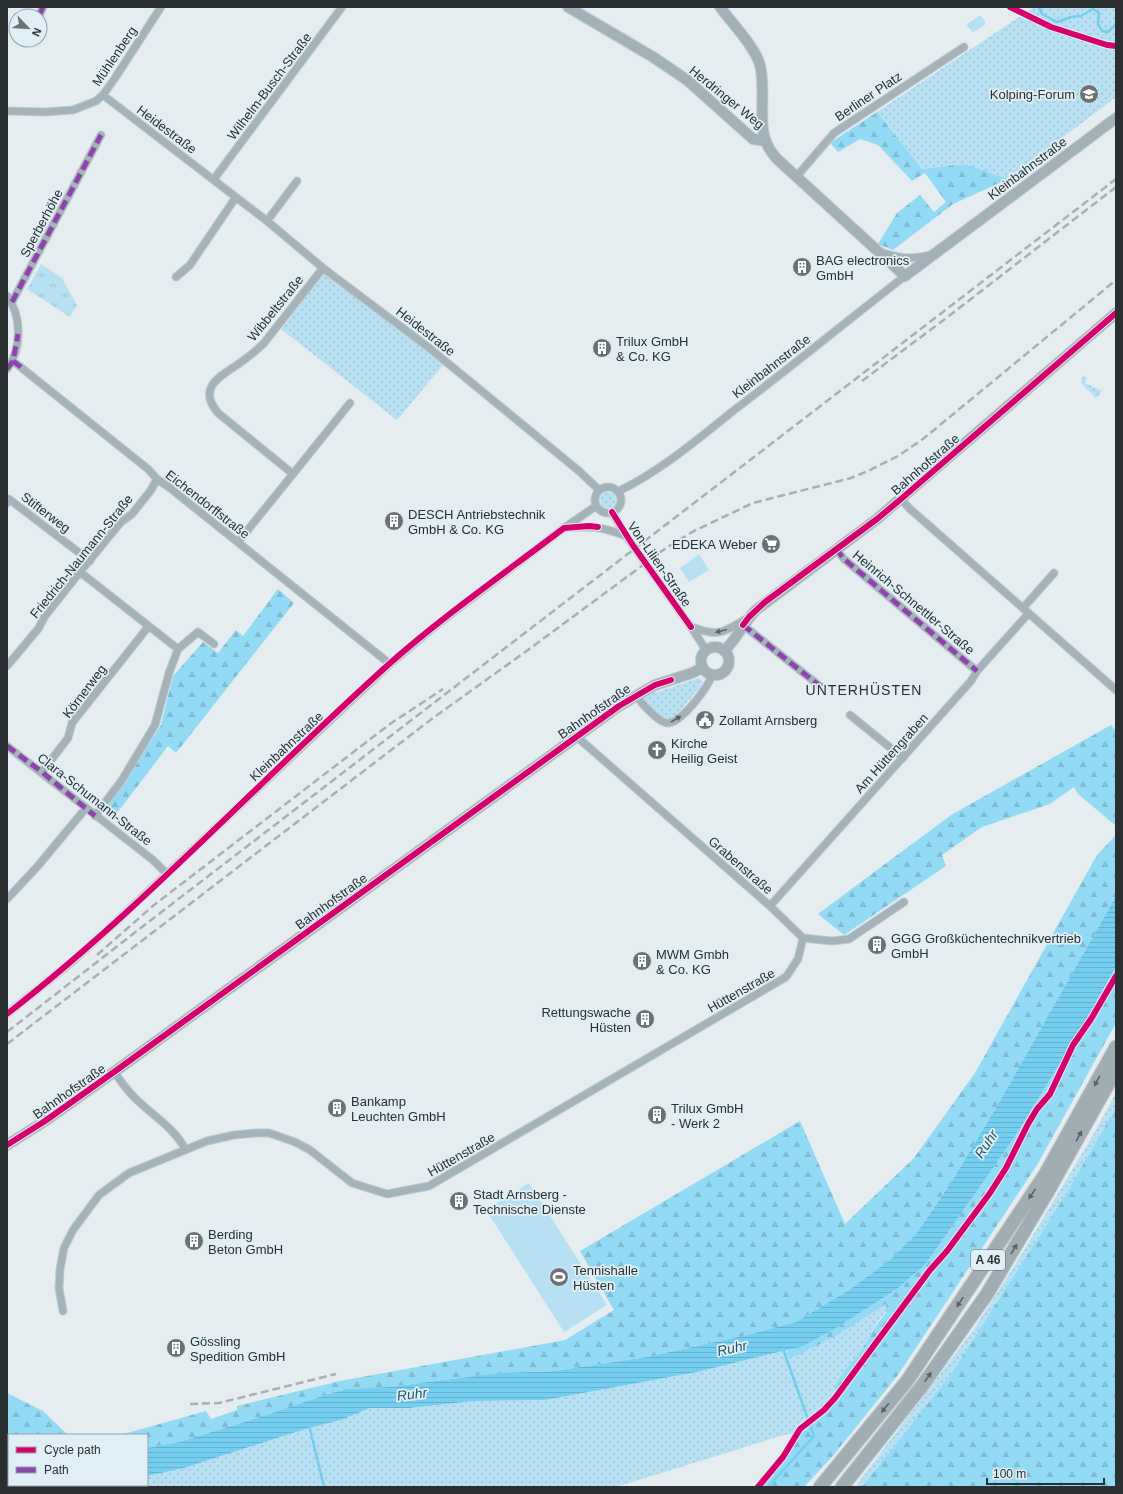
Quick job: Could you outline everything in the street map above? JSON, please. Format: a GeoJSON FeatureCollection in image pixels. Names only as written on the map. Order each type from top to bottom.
{"type":"FeatureCollection","features":[{"type":"Feature","properties":{"kind":"highway","name":"A 46"},"geometry":{"type":"LineString","coordinates":[[820,1487],[911,1375],[1046,1173],[1116,1047]]}},
{"type":"Feature","properties":{"kind":"highway","name":"A 46"},"geometry":{"type":"LineString","coordinates":[[842,1487],[922,1386],[987,1294],[1047,1193],[1116,1070]]}},
{"type":"Feature","properties":{"kind":"street","name":"Mühlenberg"},"geometry":{"type":"LineString","coordinates":[[7,111],[44,112],[73,110],[96,101],[103,95],[161,7]]}},
{"type":"Feature","properties":{"kind":"street","name":"Wilhelm-Busch-Straße"},"geometry":{"type":"LineString","coordinates":[[214,179],[342,7]]}},
{"type":"Feature","properties":{"kind":"street","name":"Herdringer Weg"},"geometry":{"type":"LineString","coordinates":[[568,7],[653,57],[686,80],[753,139],[766,141],[776,158],[905,276]]}},
{"type":"Feature","properties":{"kind":"street"},"geometry":{"type":"LineString","coordinates":[[720,7],[756,54],[760,64],[763,80],[763,128],[766,141]]}},
{"type":"Feature","properties":{"kind":"street","name":"Berliner Platz"},"geometry":{"type":"LineString","coordinates":[[796,177],[834,133],[964,47]]}},
{"type":"Feature","properties":{"kind":"street","name":"Heidestraße"},"geometry":{"type":"LineString","coordinates":[[103,95],[214,179],[323,268],[428,347],[579,471],[598,489]]}},
{"type":"Feature","properties":{"kind":"street","name":"Kleinbahnstraße"},"geometry":{"type":"LineString","coordinates":[[618,492],[630,486],[677,455],[905,276],[1116,118]]}},
{"type":"Feature","properties":{"kind":"street","name":"Sperberhöhe"},"geometry":{"type":"LineString","coordinates":[[12,302],[101,135]]}},
{"type":"Feature","properties":{"kind":"street"},"geometry":{"type":"LineString","coordinates":[[267,221],[297,181]]}},
{"type":"Feature","properties":{"kind":"street"},"geometry":{"type":"LineString","coordinates":[[176,277],[190,265],[236,197]]}},
{"type":"Feature","properties":{"kind":"street","name":"Kleinbahnstraße"},"geometry":{"type":"LineString","coordinates":[[878,251],[905,258],[919,258],[934,254]]}},
{"type":"Feature","properties":{"kind":"street","name":"Wibbeltstraße"},"geometry":{"type":"LineString","coordinates":[[293,474],[218,413],[211,402],[210,390],[217,378],[255,352],[264,343],[323,268]]}},
{"type":"Feature","properties":{"kind":"street"},"geometry":{"type":"LineString","coordinates":[[7,296],[12,302],[16,315],[18,334],[13,361],[7,369]]}},
{"type":"Feature","properties":{"kind":"street","name":"Bahnhofstraße"},"geometry":{"type":"LineString","coordinates":[[636,695],[643,705],[666,723],[674,722],[680,718],[705,689],[712,675],[719,674],[726,669],[728,660],[724,651],[732,643],[746,621],[766,602],[901,499],[1116,313]]}},
{"type":"Feature","properties":{"kind":"street","name":"Eichendorffstraße"},"geometry":{"type":"LineString","coordinates":[[13,361],[148,468],[157,479],[390,664]]}},
{"type":"Feature","properties":{"kind":"street"},"geometry":{"type":"LineString","coordinates":[[238,542],[350,403]]}},
{"type":"Feature","properties":{"kind":"street","name":"Friedrich-Naumann-Straße"},"geometry":{"type":"LineString","coordinates":[[7,666],[38,628],[45,616],[121,522],[132,514],[151,490],[157,479]]}},
{"type":"Feature","properties":{"kind":"street"},"geometry":{"type":"LineString","coordinates":[[608,486],[614,488],[618,492],[621,498],[620,505],[617,509],[612,512],[601,512],[596,506],[594,500],[598,489],[608,486]]}},
{"type":"Feature","properties":{"kind":"street","name":"Stifterweg"},"geometry":{"type":"LineString","coordinates":[[7,503],[9,499],[90,561]]}},
{"type":"Feature","properties":{"kind":"street"},"geometry":{"type":"LineString","coordinates":[[901,499],[909,508],[1116,690]]}},
{"type":"Feature","properties":{"kind":"street","name":"Kleinbahnstraße"},"geometry":{"type":"LineString","coordinates":[[7,1014],[73,961],[390,664],[434,627],[564,528],[596,506]]}},
{"type":"Feature","properties":{"kind":"street","name":"Von-Lilien-Straße"},"geometry":{"type":"LineString","coordinates":[[612,512],[626,536],[706,650]]}},
{"type":"Feature","properties":{"kind":"street"},"geometry":{"type":"LineString","coordinates":[[564,528],[589,526],[598,527],[626,536]]}},
{"type":"Feature","properties":{"kind":"street","name":"Heinrich-Schnettler-Straße"},"geometry":{"type":"LineString","coordinates":[[836,549],[844,559],[977,671]]}},
{"type":"Feature","properties":{"kind":"street"},"geometry":{"type":"LineString","coordinates":[[80,572],[148,627],[178,649]]}},
{"type":"Feature","properties":{"kind":"street","name":"Am Hüttengraben"},"geometry":{"type":"LineString","coordinates":[[770,906],[971,681],[977,671],[1026,611],[1054,573]]}},
{"type":"Feature","properties":{"kind":"street"},"geometry":{"type":"LineString","coordinates":[[746,621],[821,687]]}},
{"type":"Feature","properties":{"kind":"street","name":"Von-Lilien-Straße"},"geometry":{"type":"LineString","coordinates":[[691,627],[709,633],[722,632],[746,621]]}},
{"type":"Feature","properties":{"kind":"street","name":"Körnerweg"},"geometry":{"type":"LineString","coordinates":[[42,772],[68,738],[72,723],[148,627]]}},
{"type":"Feature","properties":{"kind":"street"},"geometry":{"type":"LineString","coordinates":[[96,816],[122,780],[155,725],[169,673],[178,649],[198,632],[214,644]]}},
{"type":"Feature","properties":{"kind":"street"},"geometry":{"type":"LineString","coordinates":[[712,675],[702,668],[701,660],[703,654],[706,650],[713,648],[719,648],[724,651]]}},
{"type":"Feature","properties":{"kind":"street","name":"Bahnhofstraße"},"geometry":{"type":"LineString","coordinates":[[7,1145],[45,1121],[114,1072],[576,736],[636,695],[655,685],[692,673],[702,668]]}},
{"type":"Feature","properties":{"kind":"street"},"geometry":{"type":"LineString","coordinates":[[850,715],[903,758]]}},
{"type":"Feature","properties":{"kind":"street","name":"Grabenstraße"},"geometry":{"type":"LineString","coordinates":[[576,736],[770,906],[803,938]]}},
{"type":"Feature","properties":{"kind":"street","name":"Clara-Schumann-Straße"},"geometry":{"type":"LineString","coordinates":[[7,746],[153,860],[167,874]]}},
{"type":"Feature","properties":{"kind":"street"},"geometry":{"type":"LineString","coordinates":[[7,899],[37,867],[86,808]]}},
{"type":"Feature","properties":{"kind":"street"},"geometry":{"type":"LineString","coordinates":[[803,938],[832,941],[849,939],[904,902]]}},
{"type":"Feature","properties":{"kind":"street","name":"Hüttenstraße"},"geometry":{"type":"LineString","coordinates":[[63,1311],[59,1288],[60,1269],[64,1248],[72,1230],[84,1212],[99,1195],[129,1174],[207,1141],[234,1135],[269,1133],[282,1136],[310,1150],[352,1183],[387,1194],[429,1186],[786,977],[798,959],[803,938]]}},
{"type":"Feature","properties":{"kind":"street"},"geometry":{"type":"LineString","coordinates":[[114,1072],[133,1096],[175,1133],[186,1149]]}},
{"type":"Feature","properties":{"kind":"green space"},"geometry":{"type":"Polygon","coordinates":[[[1034,7],[1116,7],[1116,97],[1008,179],[965,164],[922,169],[877,112],[1034,7]]]}},
{"type":"Feature","properties":{"kind":"green space"},"geometry":{"type":"Polygon","coordinates":[[[981,16],[985,22],[985,25],[973,32],[967,24],[981,16]]]}},
{"type":"Feature","properties":{"kind":"green space"},"geometry":{"type":"Polygon","coordinates":[[[877,112],[922,169],[965,164],[1008,179],[953,204],[893,250],[878,244],[897,213],[920,195],[934,212],[946,202],[925,173],[912,181],[878,145],[860,139],[838,152],[830,143],[877,112]]]}},
{"type":"Feature","properties":{"kind":"green space"},"geometry":{"type":"Polygon","coordinates":[[[41,264],[62,278],[77,305],[70,317],[27,289],[41,264]]]}},
{"type":"Feature","properties":{"kind":"green space"},"geometry":{"type":"Polygon","coordinates":[[[324,273],[444,364],[397,420],[281,329],[324,273]]]}},
{"type":"Feature","properties":{"kind":"green space"},"geometry":{"type":"Polygon","coordinates":[[[1083,375],[1087,378],[1085,383],[1102,391],[1096,398],[1081,383],[1083,375]]]}},
{"type":"Feature","properties":{"kind":"green space"},"geometry":{"type":"Polygon","coordinates":[[[608,492],[615,497],[616,500],[611,507],[608,508],[601,503],[600,500],[605,493],[608,492]]]}},
{"type":"Feature","properties":{"kind":"green space"},"geometry":{"type":"Polygon","coordinates":[[[699,554],[709,570],[689,582],[680,568],[699,554]]]}},
{"type":"Feature","properties":{"kind":"green space"},"geometry":{"type":"Polygon","coordinates":[[[278,589],[294,603],[176,753],[168,746],[114,817],[105,811],[161,725],[173,676],[203,642],[218,653],[236,630],[243,636],[278,589]]]}},
{"type":"Feature","properties":{"kind":"green space"},"geometry":{"type":"Polygon","coordinates":[[[699,678],[703,681],[701,686],[673,719],[664,720],[644,704],[644,699],[648,695],[699,678]]]}},
{"type":"Feature","properties":{"kind":"green space"},"geometry":{"type":"Polygon","coordinates":[[[1111,725],[1116,731],[1116,826],[1078,794],[1074,787],[1050,804],[982,827],[942,855],[946,866],[844,935],[818,914],[951,815],[1111,725]]]}},
{"type":"Feature","properties":{"kind":"green space"},"geometry":{"type":"Polygon","coordinates":[[[1116,835],[1116,896],[997,1106],[952,1181],[917,1233],[890,1260],[849,1290],[796,1322],[751,1334],[647,1357],[554,1371],[499,1373],[389,1387],[346,1389],[179,1442],[148,1448],[148,1434],[124,1434],[206,1411],[211,1419],[237,1410],[237,1406],[340,1381],[565,1340],[614,1310],[580,1251],[800,1121],[845,1224],[914,1158],[975,1073],[1097,855],[1116,835]]]}},
{"type":"Feature","properties":{"kind":"green space"},"geometry":{"type":"Polygon","coordinates":[[[1116,966],[1116,1023],[1037,1165],[898,1375],[832,1457],[804,1487],[759,1487],[785,1456],[798,1435],[828,1409],[837,1397],[834,1389],[837,1383],[886,1313],[886,1304],[838,1335],[790,1359],[787,1350],[801,1347],[833,1330],[897,1289],[925,1265],[1014,1138],[1084,1024],[1116,966]]]}},
{"type":"Feature","properties":{"kind":"green space"},"geometry":{"type":"Polygon","coordinates":[[[1116,1093],[1116,1107],[1066,1194],[951,1374],[862,1487],[855,1487],[974,1329],[1021,1255],[1093,1135],[1116,1093]]]}},
{"type":"Feature","properties":{"kind":"green space"},"geometry":{"type":"Polygon","coordinates":[[[1116,1107],[1116,1487],[862,1487],[951,1374],[1066,1194],[1116,1107]]]}},
{"type":"Feature","properties":{"kind":"green space","name":"Tennishalle Hüsten"},"geometry":{"type":"Polygon","coordinates":[[[529,1183],[607,1305],[564,1332],[486,1210],[529,1183]]]}},
{"type":"Feature","properties":{"kind":"green space"},"geometry":{"type":"Polygon","coordinates":[[[886,1304],[886,1312],[878,1321],[862,1349],[834,1389],[836,1394],[818,1416],[795,1436],[790,1434],[784,1435],[616,1487],[102,1487],[148,1486],[148,1476],[184,1468],[305,1429],[341,1420],[370,1408],[409,1408],[474,1401],[545,1400],[697,1372],[787,1350],[790,1358],[838,1335],[886,1304]]]}},
{"type":"Feature","properties":{"kind":"green space"},"geometry":{"type":"Polygon","coordinates":[[[7,1393],[43,1411],[67,1434],[8,1434],[7,1393]]]}},
{"type":"Feature","properties":{"kind":"water","name":"Ruhr"},"geometry":{"type":"Polygon","coordinates":[[[1116,896],[1116,966],[1084,1024],[1014,1138],[925,1265],[897,1289],[833,1330],[801,1347],[697,1372],[545,1400],[474,1401],[409,1408],[370,1408],[341,1420],[305,1429],[184,1468],[148,1476],[148,1448],[179,1442],[346,1389],[389,1387],[499,1373],[554,1371],[647,1357],[751,1334],[796,1322],[849,1290],[890,1260],[917,1233],[952,1181],[997,1106],[1116,896]]]}},
{"type":"Feature","properties":{"kind":"water"},"geometry":{"type":"Polygon","coordinates":[[[7,1475],[8,1486],[106,1486],[102,1487],[7,1487],[7,1475]]]}},
{"type":"Feature","properties":{"kind":"waterway"},"geometry":{"type":"LineString","coordinates":[[1039,7],[1042,14],[1057,22],[1071,17],[1081,16],[1093,9],[1099,13],[1098,24],[1102,31],[1108,32],[1116,24]]}},
{"type":"Feature","properties":{"kind":"waterway"},"geometry":{"type":"LineString","coordinates":[[768,1487],[814,1436],[783,1349]]}},
{"type":"Feature","properties":{"kind":"waterway"},"geometry":{"type":"LineString","coordinates":[[309,1425],[324,1487]]}},
{"type":"Feature","properties":{"kind":"railway"},"geometry":{"type":"LineString","coordinates":[[7,1032],[1116,179]]}},
{"type":"Feature","properties":{"kind":"railway"},"geometry":{"type":"LineString","coordinates":[[862,381],[1116,187]]}},
{"type":"Feature","properties":{"kind":"railway"},"geometry":{"type":"LineString","coordinates":[[7,1044],[433,718],[666,548],[694,531],[753,503],[851,478],[898,456],[923,439],[1116,280]]}},
{"type":"Feature","properties":{"kind":"railway"},"geometry":{"type":"LineString","coordinates":[[97,955],[154,905],[390,724],[443,689]]}},
{"type":"Feature","properties":{"kind":"railway"},"geometry":{"type":"LineString","coordinates":[[190,1404],[219,1403],[336,1374]]}},
{"type":"Feature","properties":{"kind":"marked path"},"geometry":{"type":"LineString","coordinates":[[12,302],[101,135]]}},
{"type":"Feature","properties":{"kind":"marked path"},"geometry":{"type":"LineString","coordinates":[[7,369],[13,361],[18,334]]}},
{"type":"Feature","properties":{"kind":"marked path"},"geometry":{"type":"LineString","coordinates":[[13,361],[22,368]]}},
{"type":"Feature","properties":{"kind":"marked path"},"geometry":{"type":"LineString","coordinates":[[836,549],[844,559],[977,671]]}},
{"type":"Feature","properties":{"kind":"marked path"},"geometry":{"type":"LineString","coordinates":[[743,625],[821,687]]}},
{"type":"Feature","properties":{"kind":"marked path"},"geometry":{"type":"LineString","coordinates":[[7,746],[42,772],[95,816]]}},
{"type":"Feature","properties":{"kind":"cycle path"},"geometry":{"type":"LineString","coordinates":[[1010,7],[1051,27],[1107,45],[1116,46]]}},
{"type":"Feature","properties":{"kind":"cycle path"},"geometry":{"type":"LineString","coordinates":[[743,625],[765,602],[877,519],[901,499],[1116,313]]}},
{"type":"Feature","properties":{"kind":"cycle path"},"geometry":{"type":"LineString","coordinates":[[612,512],[632,544],[691,627]]}},
{"type":"Feature","properties":{"kind":"cycle path"},"geometry":{"type":"LineString","coordinates":[[7,1014],[106,931],[340,709],[409,647],[452,612],[564,528],[589,526],[598,527]]}},
{"type":"Feature","properties":{"kind":"cycle path"},"geometry":{"type":"LineString","coordinates":[[7,1145],[45,1121],[114,1072],[619,706],[655,685],[671,680]]}},
{"type":"Feature","properties":{"kind":"cycle path"},"geometry":{"type":"LineString","coordinates":[[758,1487],[783,1457],[800,1429],[824,1410],[835,1398],[930,1270],[947,1251],[990,1193],[1006,1168],[1037,1109],[1050,1094],[1073,1045],[1091,1019],[1116,976]]}},
{"type":"Feature","properties":{"kind":"place","name":"Kolping-Forum"},"geometry":{"type":"Point","coordinates":[1089,94]}},
{"type":"Feature","properties":{"kind":"place","name":"BAG electronics GmbH"},"geometry":{"type":"Point","coordinates":[802,267]}},
{"type":"Feature","properties":{"kind":"place","name":"Trilux GmbH & Co. KG"},"geometry":{"type":"Point","coordinates":[602,348]}},
{"type":"Feature","properties":{"kind":"place","name":"DESCH Antriebstechnik GmbH & Co. KG"},"geometry":{"type":"Point","coordinates":[394,521]}},
{"type":"Feature","properties":{"kind":"place","name":"EDEKA Weber"},"geometry":{"type":"Point","coordinates":[771,544]}},
{"type":"Feature","properties":{"kind":"place","name":"Zollamt Arnsberg"},"geometry":{"type":"Point","coordinates":[705,720]}},
{"type":"Feature","properties":{"kind":"place","name":"Kirche Heilig Geist"},"geometry":{"type":"Point","coordinates":[657,750]}},
{"type":"Feature","properties":{"kind":"place","name":"GGG Großküchentechnikvertrieb GmbH"},"geometry":{"type":"Point","coordinates":[877,945]}},
{"type":"Feature","properties":{"kind":"place","name":"MWM Gmbh & Co. KG"},"geometry":{"type":"Point","coordinates":[642,961]}},
{"type":"Feature","properties":{"kind":"place","name":"Rettungswache Hüsten"},"geometry":{"type":"Point","coordinates":[645,1019]}},
{"type":"Feature","properties":{"kind":"place","name":"Bankamp Leuchten GmbH"},"geometry":{"type":"Point","coordinates":[337,1108]}},
{"type":"Feature","properties":{"kind":"place","name":"Trilux GmbH - Werk 2"},"geometry":{"type":"Point","coordinates":[657,1115]}},
{"type":"Feature","properties":{"kind":"place","name":"Stadt Arnsberg - Technische Dienste"},"geometry":{"type":"Point","coordinates":[459,1201]}},
{"type":"Feature","properties":{"kind":"place","name":"Berding Beton GmbH"},"geometry":{"type":"Point","coordinates":[194,1241]}},
{"type":"Feature","properties":{"kind":"place","name":"Tennishalle Hüsten"},"geometry":{"type":"Point","coordinates":[559,1277]}},
{"type":"Feature","properties":{"kind":"place","name":"Gössling Spedition GmbH"},"geometry":{"type":"Point","coordinates":[176,1348]}},
{"type":"Feature","properties":{"kind":"district","name":"UNTERHÜSTEN"},"geometry":{"type":"Point","coordinates":[864,690]}}]}
